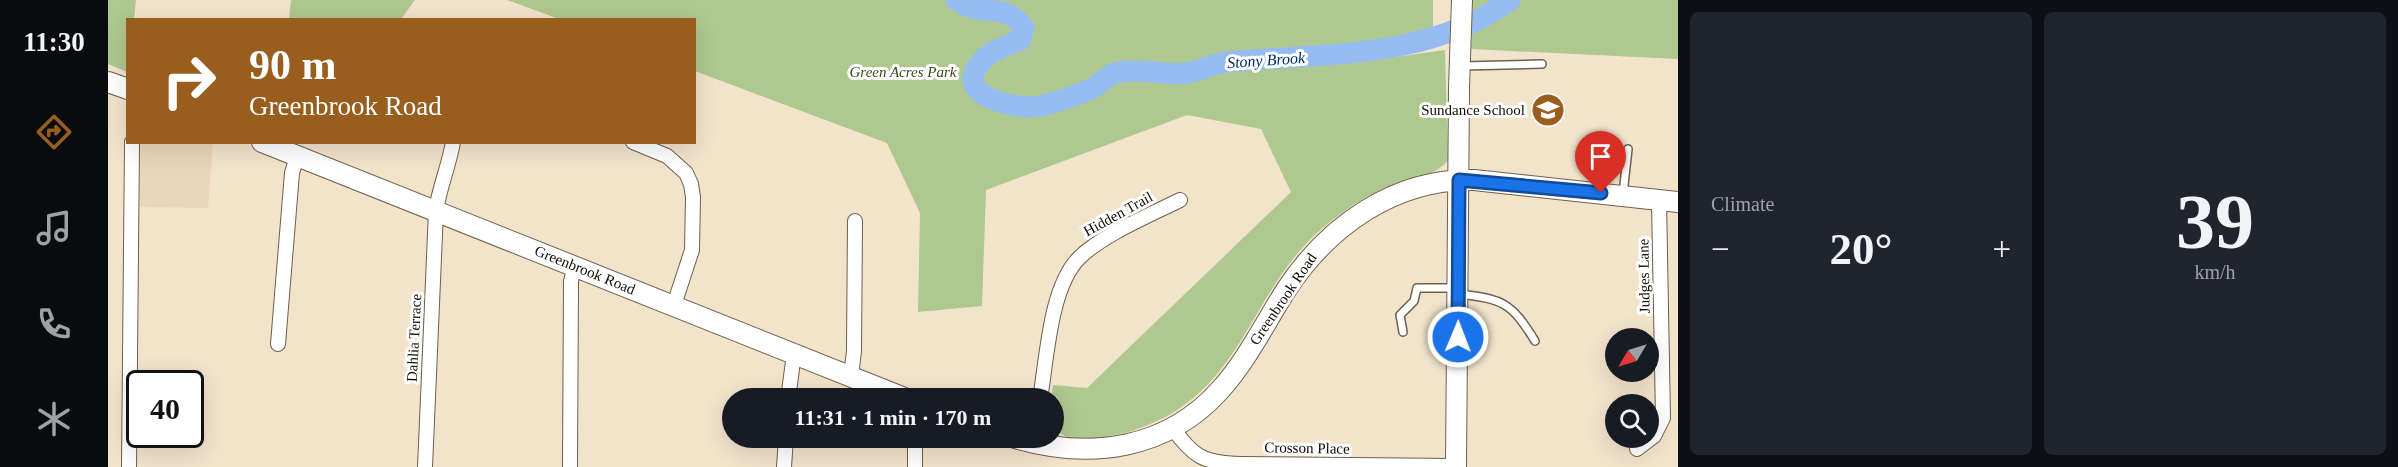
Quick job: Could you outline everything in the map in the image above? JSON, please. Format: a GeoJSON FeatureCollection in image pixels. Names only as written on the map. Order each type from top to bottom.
{"type":"FeatureCollection","features":[{"type":"Feature","properties":{"kind":"street"},"geometry":{"type":"LineString","coordinates":[[1456,467],[1462,2]]}},
{"type":"Feature","properties":{"kind":"street"},"geometry":{"type":"LineString","coordinates":[[108,82],[126,88]]}},
{"type":"Feature","properties":{"kind":"street"},"geometry":{"type":"LineString","coordinates":[[129,467],[132,144]]}},
{"type":"Feature","properties":{"kind":"street","name":"Greenbrook Road"},"geometry":{"type":"LineString","coordinates":[[267,144],[880,388]]}},
{"type":"Feature","properties":{"kind":"street","name":"Dahlia Terrace"},"geometry":{"type":"LineString","coordinates":[[425,467],[436,211],[453,144]]}},
{"type":"Feature","properties":{"kind":"street"},"geometry":{"type":"LineString","coordinates":[[638,144],[667,156],[686,173],[691,184],[693,197],[692,250],[674,305]]}},
{"type":"Feature","properties":{"kind":"street"},"geometry":{"type":"LineString","coordinates":[[278,344],[292,173],[297,156]]}},
{"type":"Feature","properties":{"kind":"street","name":"Greenbrook Road"},"geometry":{"type":"LineString","coordinates":[[1061,448],[1097,449],[1136,442],[1172,427],[1205,404],[1228,380],[1299,272],[1317,249],[1340,227],[1366,209],[1396,195],[1433,183],[1459,180],[1669,201]]}},
{"type":"Feature","properties":{"kind":"street","name":"Hidden Trail"},"geometry":{"type":"LineString","coordinates":[[1042,388],[1058,295],[1072,266],[1098,243],[1180,200]]}},
{"type":"Feature","properties":{"kind":"street","name":"Judges Lane"},"geometry":{"type":"LineString","coordinates":[[1637,449],[1654,436],[1663,418],[1669,201]]}},
{"type":"Feature","properties":{"kind":"street"},"geometry":{"type":"LineString","coordinates":[[850,376],[854,351],[855,221]]}},
{"type":"Feature","properties":{"kind":"street"},"geometry":{"type":"LineString","coordinates":[[570,467],[571,281],[575,266]]}},
{"type":"Feature","properties":{"kind":"street"},"geometry":{"type":"LineString","coordinates":[[789,388],[794,354]]}},
{"type":"Feature","properties":{"kind":"street","name":"Crosson Place"},"geometry":{"type":"LineString","coordinates":[[1172,427],[1183,443],[1198,456],[1228,465],[1456,467]]}},
{"type":"Feature","properties":{"kind":"street"},"geometry":{"type":"LineString","coordinates":[[784,467],[785,448]]}},
{"type":"Feature","properties":{"kind":"street"},"geometry":{"type":"LineString","coordinates":[[915,448],[915,467]]}},
{"type":"Feature","properties":{"kind":"lane"},"geometry":{"type":"LineString","coordinates":[[1460,66],[1542,64]]}},
{"type":"Feature","properties":{"kind":"lane"},"geometry":{"type":"LineString","coordinates":[[1623,195],[1628,149]]}},
{"type":"Feature","properties":{"kind":"lane"},"geometry":{"type":"LineString","coordinates":[[1403,332],[1400,315],[1414,302],[1417,288],[1458,291],[1488,297],[1503,303],[1519,314],[1535,340]]}},
{"type":"Feature","properties":{"kind":"shaded area"},"geometry":{"type":"Polygon","coordinates":[[[140,144],[213,144],[208,208],[140,207],[140,144]]]}},
{"type":"Feature","properties":{"kind":"green space"},"geometry":{"type":"Polygon","coordinates":[[[108,0],[136,0],[134,18],[126,18],[126,72],[108,64],[108,0]]]}},
{"type":"Feature","properties":{"kind":"green space"},"geometry":{"type":"Polygon","coordinates":[[[291,0],[415,0],[402,18],[289,18],[291,0]]]}},
{"type":"Feature","properties":{"kind":"green space","name":"Green Acres Park"},"geometry":{"type":"Polygon","coordinates":[[[507,0],[1433,0],[1433,38],[1360,59],[1360,62],[1445,50],[1448,160],[1435,171],[1370,195],[1318,232],[1296,255],[1278,280],[1229,359],[1209,383],[1186,404],[1157,421],[1131,431],[1079,440],[1064,435],[1064,388],[1053,388],[1053,385],[1087,388],[1291,192],[1261,129],[1187,115],[986,190],[982,306],[918,312],[920,213],[887,143],[696,71],[696,18],[556,18],[507,0]]]}},
{"type":"Feature","properties":{"kind":"green space"},"geometry":{"type":"Polygon","coordinates":[[[1473,0],[1678,0],[1678,59],[1471,49],[1473,0]]]}},
{"type":"Feature","properties":{"kind":"waterway","name":"Stony Brook"},"geometry":{"type":"LineString","coordinates":[[956,0],[966,6],[1009,14],[1024,28],[1020,40],[1004,46],[981,62],[974,73],[973,82],[985,96],[1007,104],[1028,107],[1051,103],[1079,94],[1096,86],[1112,74],[1124,71],[1187,73],[1222,63],[1337,54],[1410,44],[1445,34],[1478,20],[1510,0]]}},
{"type":"Feature","properties":{"kind":"place","name":"Sundance School"},"geometry":{"type":"Point","coordinates":[1548,110]}},
{"type":"Feature","properties":{"kind":"route"},"geometry":{"type":"LineString","coordinates":[[1458,337],[1459,180],[1601,193]]}}]}
